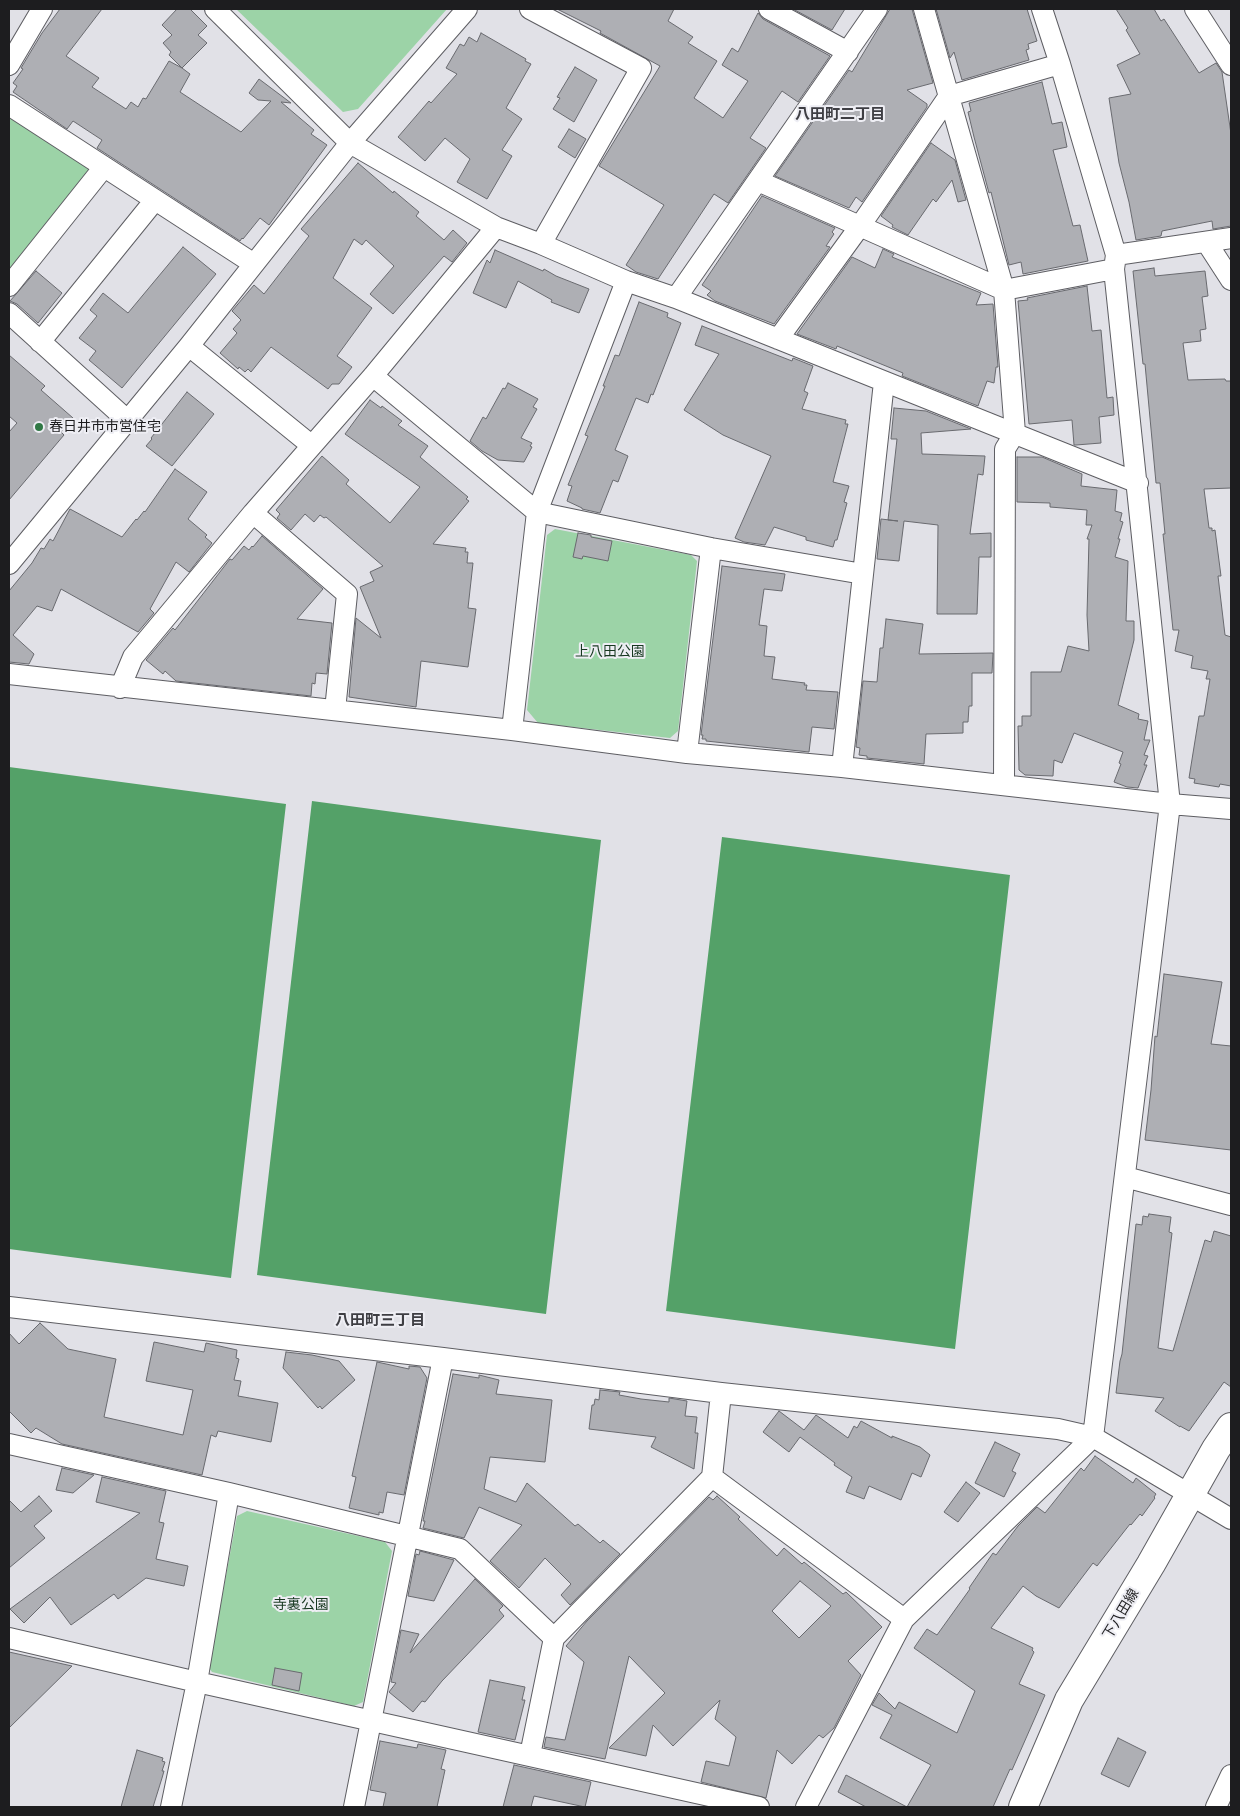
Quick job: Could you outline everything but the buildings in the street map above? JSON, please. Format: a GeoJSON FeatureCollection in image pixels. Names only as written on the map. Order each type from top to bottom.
{"type":"FeatureCollection","features":[{"type":"Feature","properties":{"kind":"street"},"geometry":{"type":"LineString","coordinates":[[12,53],[42,9]]}},
{"type":"Feature","properties":{"kind":"street"},"geometry":{"type":"LineString","coordinates":[[215,9],[350,143],[496,227],[541,244],[626,281],[676,298],[1138,484]]}},
{"type":"Feature","properties":{"kind":"street"},"geometry":{"type":"LineString","coordinates":[[9,564],[189,346],[350,143],[467,9]]}},
{"type":"Feature","properties":{"kind":"street"},"geometry":{"type":"LineString","coordinates":[[530,9],[641,68],[541,244]]}},
{"type":"Feature","properties":{"kind":"street"},"geometry":{"type":"LineString","coordinates":[[768,9],[848,52]]}},
{"type":"Feature","properties":{"kind":"street"},"geometry":{"type":"LineString","coordinates":[[676,298],[877,9]]}},
{"type":"Feature","properties":{"kind":"street"},"geometry":{"type":"LineString","coordinates":[[924,9],[1004,290],[1015,433],[1005,449],[1004,785]]}},
{"type":"Feature","properties":{"kind":"street"},"geometry":{"type":"LineString","coordinates":[[806,1807],[904,1619],[1093,1437],[1170,804],[1115,262],[1060,64],[1042,9]]}},
{"type":"Feature","properties":{"kind":"street"},"geometry":{"type":"LineString","coordinates":[[1195,9],[1231,64]]}},
{"type":"Feature","properties":{"kind":"street"},"geometry":{"type":"LineString","coordinates":[[778,339],[860,226],[949,96],[1060,64]]}},
{"type":"Feature","properties":{"kind":"street"},"geometry":{"type":"LineString","coordinates":[[9,105],[254,264]]}},
{"type":"Feature","properties":{"kind":"street"},"geometry":{"type":"LineString","coordinates":[[9,286],[104,167]]}},
{"type":"Feature","properties":{"kind":"street"},"geometry":{"type":"LineString","coordinates":[[758,181],[1004,290],[1115,262],[1231,238]]}},
{"type":"Feature","properties":{"kind":"street"},"geometry":{"type":"LineString","coordinates":[[40,342],[155,200]]}},
{"type":"Feature","properties":{"kind":"street"},"geometry":{"type":"LineString","coordinates":[[120,688],[133,657],[253,512],[373,376],[496,227]]}},
{"type":"Feature","properties":{"kind":"street"},"geometry":{"type":"LineString","coordinates":[[1207,242],[1231,280]]}},
{"type":"Feature","properties":{"kind":"street"},"geometry":{"type":"LineString","coordinates":[[512,730],[538,512],[626,281]]}},
{"type":"Feature","properties":{"kind":"street"},"geometry":{"type":"LineString","coordinates":[[9,314],[128,421]]}},
{"type":"Feature","properties":{"kind":"street"},"geometry":{"type":"LineString","coordinates":[[189,346],[311,445]]}},
{"type":"Feature","properties":{"kind":"street"},"geometry":{"type":"LineString","coordinates":[[373,376],[538,512],[712,548],[863,574]]}},
{"type":"Feature","properties":{"kind":"street"},"geometry":{"type":"LineString","coordinates":[[842,767],[884,382]]}},
{"type":"Feature","properties":{"kind":"street"},"geometry":{"type":"LineString","coordinates":[[253,512],[347,594],[335,710]]}},
{"type":"Feature","properties":{"kind":"street"},"geometry":{"type":"LineString","coordinates":[[687,753],[712,548]]}},
{"type":"Feature","properties":{"kind":"street"},"geometry":{"type":"LineString","coordinates":[[9,674],[120,688],[512,730],[687,753],[842,767],[1170,804],[1231,809]]}},
{"type":"Feature","properties":{"kind":"street"},"geometry":{"type":"LineString","coordinates":[[1125,1177],[1231,1205]]}},
{"type":"Feature","properties":{"kind":"street"},"geometry":{"type":"LineString","coordinates":[[9,1307],[721,1393],[1058,1430],[1093,1437],[1231,1519]]}},
{"type":"Feature","properties":{"kind":"street"},"geometry":{"type":"LineString","coordinates":[[354,1807],[443,1358]]}},
{"type":"Feature","properties":{"kind":"street"},"geometry":{"type":"LineString","coordinates":[[530,1755],[554,1638],[712,1477],[721,1393]]}},
{"type":"Feature","properties":{"kind":"street","name":"下八田線"},"geometry":{"type":"LineString","coordinates":[[1023,1807],[1069,1700],[1216,1449],[1231,1427]]}},
{"type":"Feature","properties":{"kind":"street"},"geometry":{"type":"LineString","coordinates":[[9,1444],[229,1493],[460,1549],[554,1638]]}},
{"type":"Feature","properties":{"kind":"street"},"geometry":{"type":"LineString","coordinates":[[712,1477],[904,1619]]}},
{"type":"Feature","properties":{"kind":"street"},"geometry":{"type":"LineString","coordinates":[[171,1807],[197,1682],[229,1493]]}},
{"type":"Feature","properties":{"kind":"street"},"geometry":{"type":"LineString","coordinates":[[9,1638],[197,1682],[759,1807]]}},
{"type":"Feature","properties":{"kind":"street"},"geometry":{"type":"LineString","coordinates":[[1216,1807],[1231,1774]]}},
{"type":"Feature","properties":{"kind":"green space"},"geometry":{"type":"Polygon","coordinates":[[[236,9],[447,9],[358,109],[343,112],[236,9]]]}},
{"type":"Feature","properties":{"kind":"green space"},"geometry":{"type":"Polygon","coordinates":[[[9,112],[88,168],[89,177],[9,271],[9,112]]]}},
{"type":"Feature","properties":{"kind":"green space","name":"上八田公園"},"geometry":{"type":"Polygon","coordinates":[[[555,529],[691,555],[697,561],[678,731],[670,738],[538,723],[527,710],[547,535],[555,529]]]}},
{"type":"Feature","properties":{"kind":"green space","name":"寺裏公園"},"geometry":{"type":"Polygon","coordinates":[[[247,1511],[385,1542],[392,1551],[363,1702],[354,1706],[212,1672],[209,1668],[237,1516],[247,1511]]]}},
{"type":"Feature","properties":{"kind":"shaded area"},"geometry":{"type":"Polygon","coordinates":[[[9,767],[286,804],[231,1278],[9,1249],[9,767]]]}},
{"type":"Feature","properties":{"kind":"shaded area"},"geometry":{"type":"Polygon","coordinates":[[[312,801],[601,840],[546,1314],[257,1275],[312,801]]]}},
{"type":"Feature","properties":{"kind":"shaded area"},"geometry":{"type":"Polygon","coordinates":[[[722,837],[1010,875],[955,1349],[666,1311],[722,837]]]}},
{"type":"Feature","properties":{"kind":"place","name":"春日井市市営住宅"},"geometry":{"type":"Point","coordinates":[39,427]}},
{"type":"Feature","properties":{"kind":"district","name":"八田町二丁目"},"geometry":{"type":"Point","coordinates":[840,114]}},
{"type":"Feature","properties":{"kind":"district","name":"八田町三丁目"},"geometry":{"type":"Point","coordinates":[380,1320]}}]}
